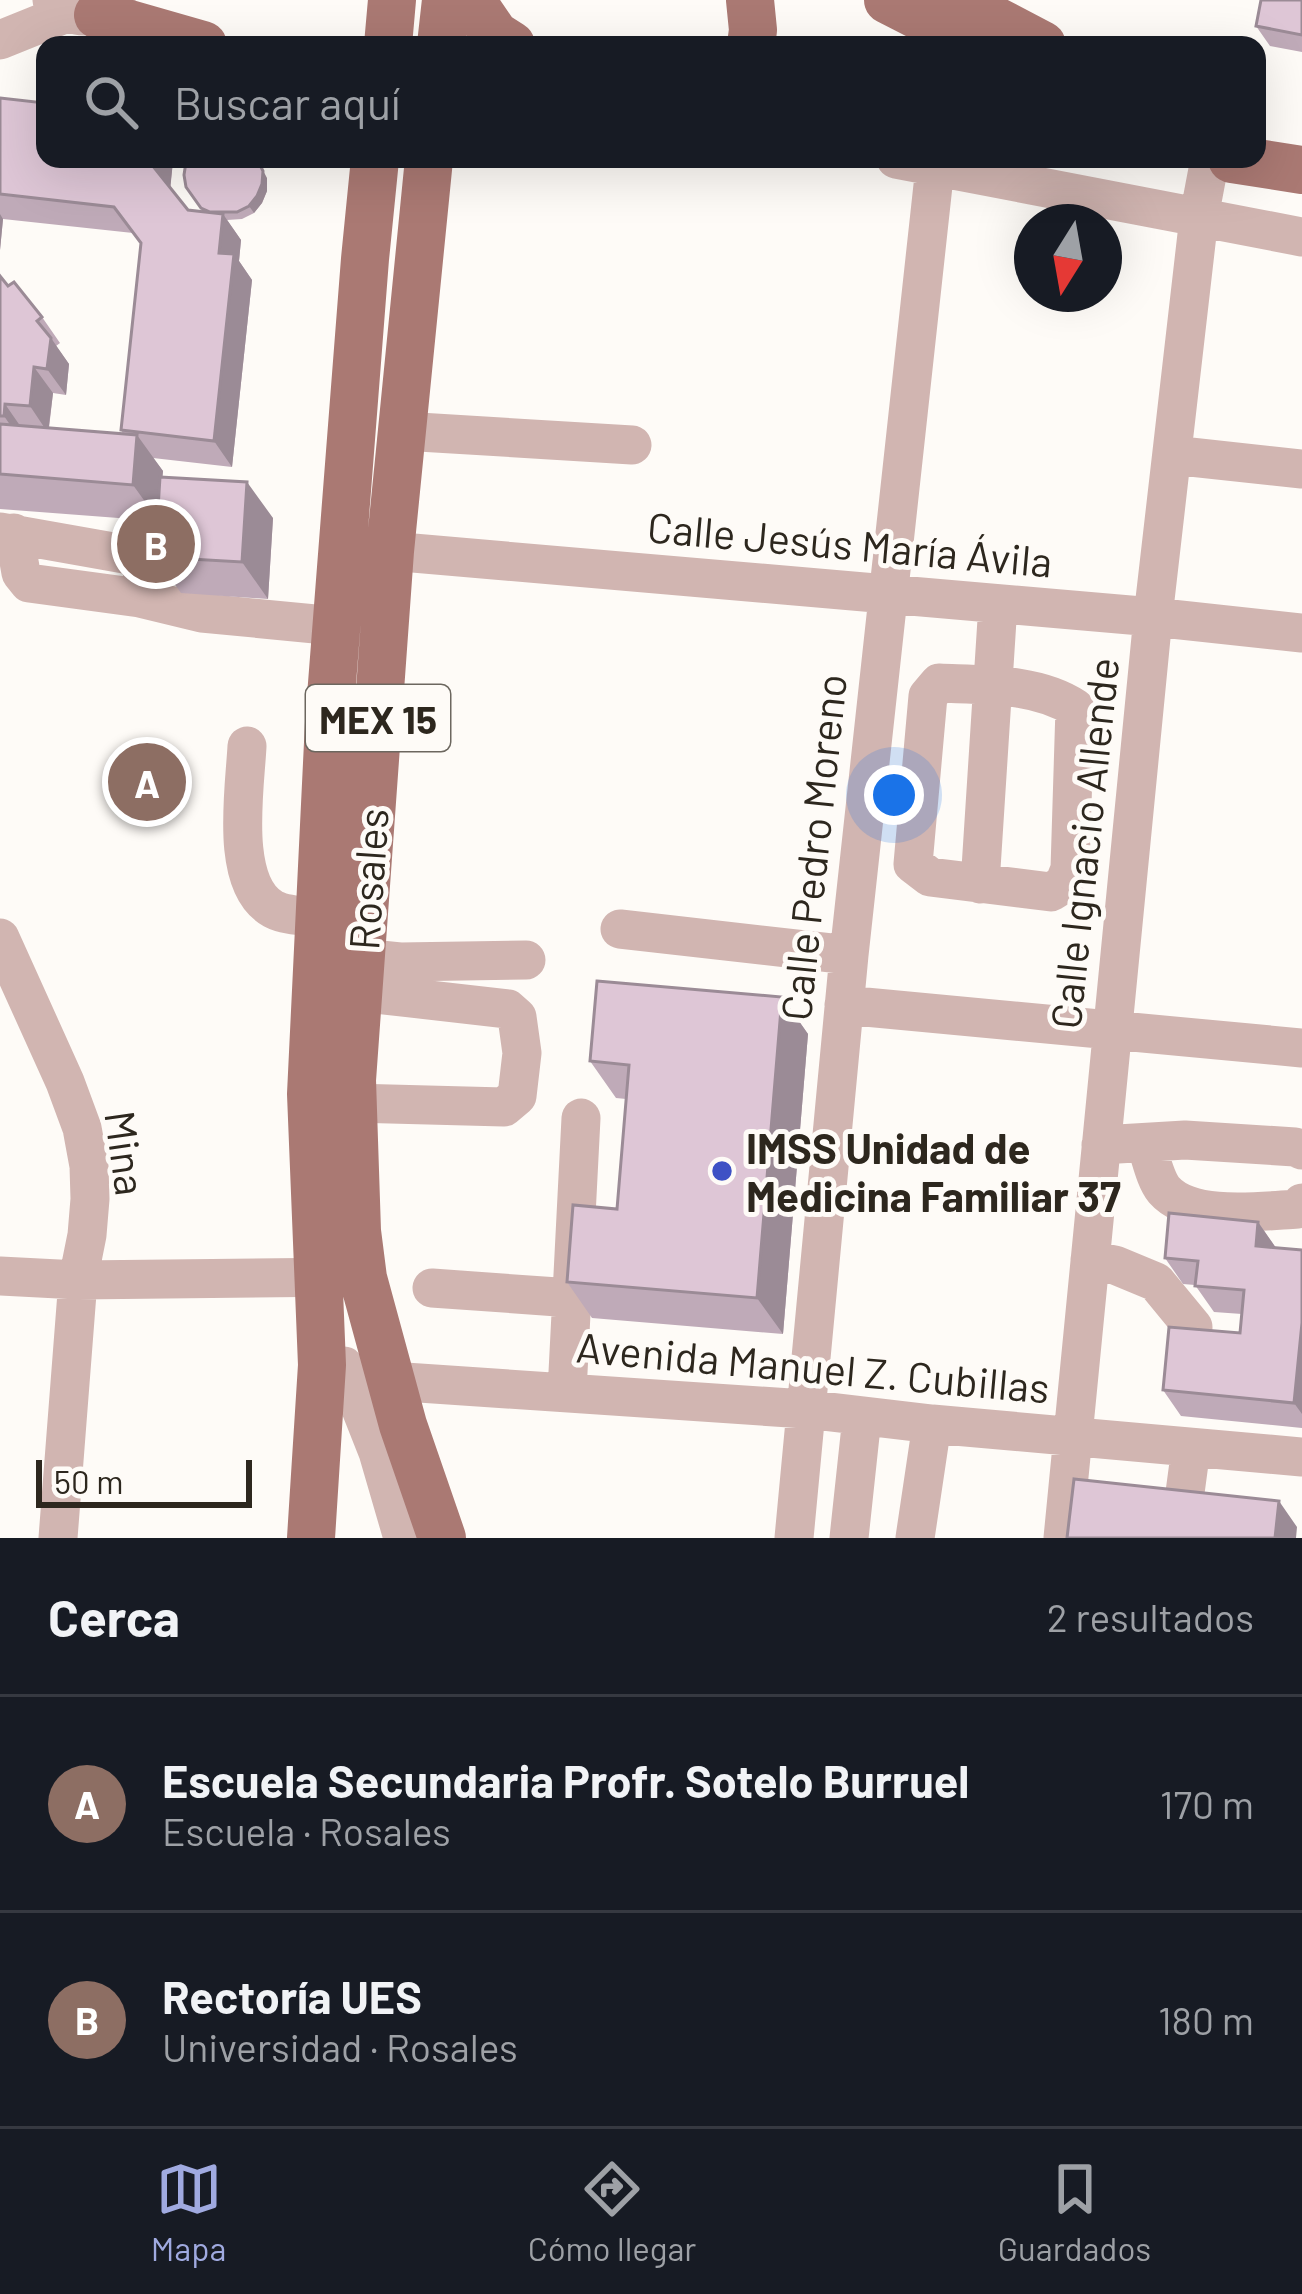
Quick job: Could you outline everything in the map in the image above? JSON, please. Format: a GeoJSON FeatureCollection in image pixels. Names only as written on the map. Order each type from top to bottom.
{"type":"FeatureCollection","features":[{"type":"Feature","properties":{"kind":"main road"},"geometry":{"type":"LineString","coordinates":[[389,36],[392,0]]}},
{"type":"Feature","properties":{"kind":"main road"},"geometry":{"type":"LineString","coordinates":[[442,36],[446,0]]}},
{"type":"Feature","properties":{"kind":"main road"},"geometry":{"type":"LineString","coordinates":[[471,0],[497,36]]}},
{"type":"Feature","properties":{"kind":"main road"},"geometry":{"type":"LineString","coordinates":[[750,0],[752,36]]}},
{"type":"Feature","properties":{"kind":"main road"},"geometry":{"type":"LineString","coordinates":[[888,0],[958,36]]}},
{"type":"Feature","properties":{"kind":"main road"},"geometry":{"type":"LineString","coordinates":[[956,0],[1025,36]]}},
{"type":"Feature","properties":{"kind":"main road"},"geometry":{"type":"LineString","coordinates":[[77,6],[174,36]]}},
{"type":"Feature","properties":{"kind":"main road"},"geometry":{"type":"LineString","coordinates":[[1266,136],[1302,143]]}},
{"type":"Feature","properties":{"kind":"main road"},"geometry":{"type":"LineString","coordinates":[[1266,164],[1302,170]]}},
{"type":"Feature","properties":{"kind":"main road"},"geometry":{"type":"LineString","coordinates":[[349,168],[364,259]]}},
{"type":"Feature","properties":{"kind":"main road","name":"Rosales"},"geometry":{"type":"LineString","coordinates":[[354,1389],[334,1291],[311,1094],[336,626],[374,168]]}},
{"type":"Feature","properties":{"kind":"main road","name":"Rosales"},"geometry":{"type":"LineString","coordinates":[[334,1291],[357,1231],[352,1103],[360,975],[390,551],[428,168]]}},
{"type":"Feature","properties":{"kind":"main road","name":"MEX 15"},"geometry":{"type":"LineString","coordinates":[[334,1291],[354,1389],[442,1538]]}},
{"type":"Feature","properties":{"kind":"main road","name":"MEX 15"},"geometry":{"type":"LineString","coordinates":[[311,1538],[354,1389]]}},
{"type":"Feature","properties":{"kind":"street"},"geometry":{"type":"LineString","coordinates":[[0,12],[77,6]]}},
{"type":"Feature","properties":{"kind":"street"},"geometry":{"type":"LineString","coordinates":[[0,40],[77,6]]}},
{"type":"Feature","properties":{"kind":"street","name":"Calle Pedro Moreno"},"geometry":{"type":"LineString","coordinates":[[794,1538],[886,595],[935,168]]}},
{"type":"Feature","properties":{"kind":"street"},"geometry":{"type":"LineString","coordinates":[[940,168],[1302,237]]}},
{"type":"Feature","properties":{"kind":"street","name":"Calle Ignacio Allende"},"geometry":{"type":"LineString","coordinates":[[1063,1538],[1154,616],[1198,217],[1208,168]]}},
{"type":"Feature","properties":{"kind":"street"},"geometry":{"type":"LineString","coordinates":[[402,431],[632,445]]}},
{"type":"Feature","properties":{"kind":"street"},"geometry":{"type":"LineString","coordinates":[[1172,455],[1302,469]]}},
{"type":"Feature","properties":{"kind":"street"},"geometry":{"type":"LineString","coordinates":[[7,532],[130,556],[142,568],[140,598],[202,613],[336,626]]}},
{"type":"Feature","properties":{"kind":"street","name":"Calle Jesús María Ávila"},"geometry":{"type":"LineString","coordinates":[[390,551],[1154,616],[1302,633]]}},
{"type":"Feature","properties":{"kind":"street"},"geometry":{"type":"LineString","coordinates":[[980,884],[998,604]]}},
{"type":"Feature","properties":{"kind":"street"},"geometry":{"type":"LineString","coordinates":[[939,683],[994,685],[1057,696],[1075,708],[1070,869],[1064,884],[1051,892],[930,878],[913,864],[928,697],[939,683]]}},
{"type":"Feature","properties":{"kind":"street"},"geometry":{"type":"LineString","coordinates":[[247,746],[243,844],[251,880],[266,905],[279,912],[320,918]]}},
{"type":"Feature","properties":{"kind":"street"},"geometry":{"type":"LineString","coordinates":[[620,929],[849,955]]}},
{"type":"Feature","properties":{"kind":"street","name":"Mina"},"geometry":{"type":"LineString","coordinates":[[0,938],[82,1128],[89,1166],[90,1199],[78,1280],[58,1538]]}},
{"type":"Feature","properties":{"kind":"street"},"geometry":{"type":"LineString","coordinates":[[360,975],[400,962],[526,960]]}},
{"type":"Feature","properties":{"kind":"street"},"geometry":{"type":"LineString","coordinates":[[352,1103],[504,1107],[518,1096],[522,1053],[517,1017],[508,1009],[360,975]]}},
{"type":"Feature","properties":{"kind":"street"},"geometry":{"type":"LineString","coordinates":[[844,1005],[1302,1048]]}},
{"type":"Feature","properties":{"kind":"street"},"geometry":{"type":"LineString","coordinates":[[567,1393],[581,1118]]}},
{"type":"Feature","properties":{"kind":"street"},"geometry":{"type":"LineString","coordinates":[[1102,1145],[1185,1140],[1302,1150]]}},
{"type":"Feature","properties":{"kind":"street"},"geometry":{"type":"LineString","coordinates":[[1146,1144],[1162,1187],[1195,1208],[1242,1212],[1298,1209],[1302,1203]]}},
{"type":"Feature","properties":{"kind":"street"},"geometry":{"type":"LineString","coordinates":[[1090,1260],[1115,1264],[1156,1282],[1193,1327]]}},
{"type":"Feature","properties":{"kind":"street"},"geometry":{"type":"LineString","coordinates":[[0,1276],[334,1291]]}},
{"type":"Feature","properties":{"kind":"street"},"geometry":{"type":"LineString","coordinates":[[432,1288],[572,1298]]}},
{"type":"Feature","properties":{"kind":"street"},"geometry":{"type":"LineString","coordinates":[[354,1389],[403,1538]]}},
{"type":"Feature","properties":{"kind":"street","name":"Avenida Manuel Z. Cubillas"},"geometry":{"type":"LineString","coordinates":[[354,1389],[567,1393],[805,1408],[1302,1457]]}},
{"type":"Feature","properties":{"kind":"street"},"geometry":{"type":"LineString","coordinates":[[849,1538],[862,1417]]}},
{"type":"Feature","properties":{"kind":"street"},"geometry":{"type":"LineString","coordinates":[[915,1538],[932,1424]]}},
{"type":"Feature","properties":{"kind":"street"},"geometry":{"type":"LineString","coordinates":[[1182,1515],[1190,1448]]}},
{"type":"Feature","properties":{"kind":"building"},"geometry":{"type":"Polygon","coordinates":[[[1261,0],[1302,0],[1302,35],[1256,26],[1261,0]]]}},
{"type":"Feature","properties":{"kind":"building"},"geometry":{"type":"Polygon","coordinates":[[[0,98],[36,102],[36,168],[154,168],[188,210],[223,214],[219,253],[234,254],[214,441],[121,430],[141,243],[114,207],[0,194],[0,98]]]}},
{"type":"Feature","properties":{"kind":"building"},"geometry":{"type":"Polygon","coordinates":[[[185,168],[263,171],[257,196],[237,212],[201,208],[186,187],[185,168]]]}},
{"type":"Feature","properties":{"kind":"building"},"geometry":{"type":"Polygon","coordinates":[[[0,276],[8,286],[14,282],[42,317],[37,321],[51,338],[47,369],[34,367],[30,406],[5,404],[4,416],[0,416],[0,276]]]}},
{"type":"Feature","properties":{"kind":"building"},"geometry":{"type":"Polygon","coordinates":[[[0,424],[137,435],[133,485],[0,474],[0,424]]]}},
{"type":"Feature","properties":{"kind":"building"},"geometry":{"type":"Polygon","coordinates":[[[160,477],[247,482],[242,562],[155,557],[160,477]]]}},
{"type":"Feature","properties":{"kind":"building","name":"IMSS Unidad de Medicina Familiar 37"},"geometry":{"type":"Polygon","coordinates":[[[597,981],[782,997],[757,1298],[567,1282],[573,1205],[617,1209],[629,1065],[590,1061],[597,981]]]}},
{"type":"Feature","properties":{"kind":"building"},"geometry":{"type":"Polygon","coordinates":[[[1169,1213],[1258,1222],[1256,1246],[1302,1250],[1302,1323],[1294,1403],[1163,1390],[1169,1327],[1240,1333],[1244,1290],[1195,1286],[1198,1261],[1165,1258],[1169,1213]]]}},
{"type":"Feature","properties":{"kind":"building"},"geometry":{"type":"Polygon","coordinates":[[[1074,1479],[1279,1501],[1275,1538],[1067,1538],[1074,1479]]]}},
{"type":"Feature","properties":{"kind":"place","name":"Rectoría UES"},"geometry":{"type":"Point","coordinates":[156,544]}},
{"type":"Feature","properties":{"kind":"place","name":"Escuela Secundaria Profr. Sotelo Burruel"},"geometry":{"type":"Point","coordinates":[147,782]}},
{"type":"Feature","properties":{"kind":"place","name":"IMSS Unidad de Medicina Familiar 37"},"geometry":{"type":"Point","coordinates":[722,1171]}}]}
